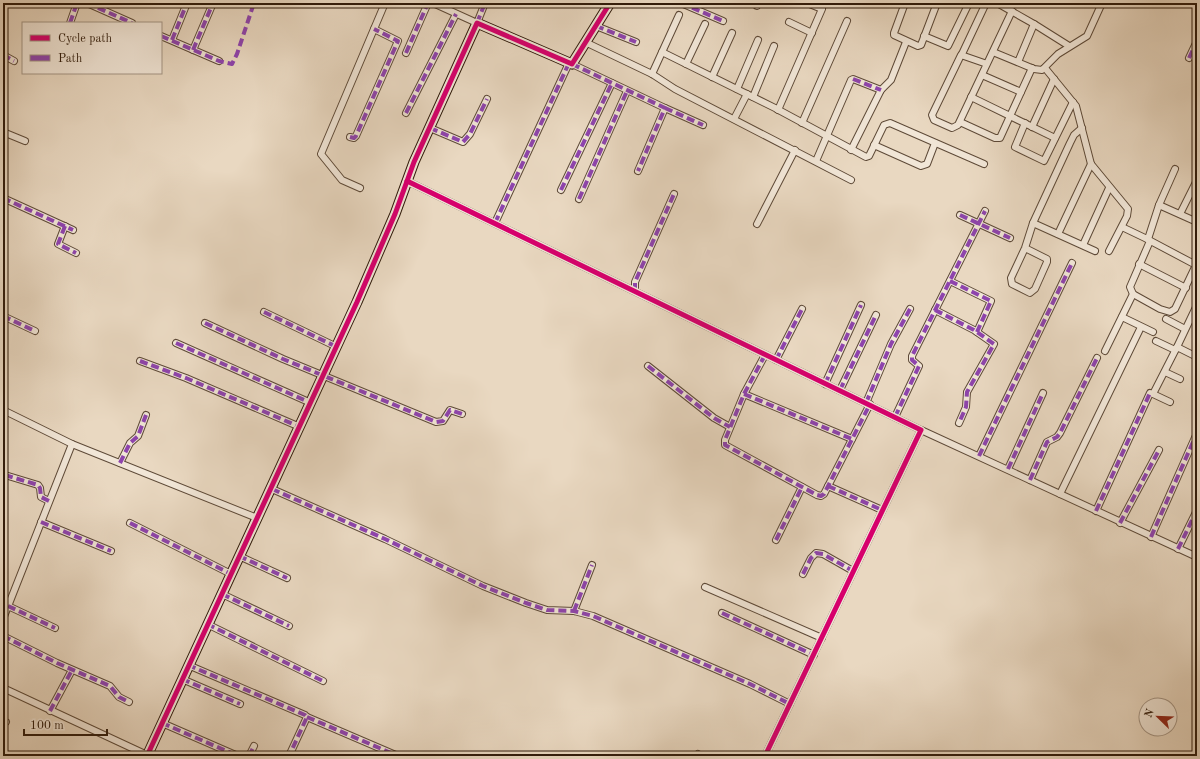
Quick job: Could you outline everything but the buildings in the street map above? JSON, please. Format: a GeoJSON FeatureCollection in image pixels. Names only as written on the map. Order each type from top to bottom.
{"type":"FeatureCollection","features":[{"type":"Feature","properties":{"kind":"street"},"geometry":{"type":"LineString","coordinates":[[70,22],[77,3]]}},
{"type":"Feature","properties":{"kind":"street"},"geometry":{"type":"LineString","coordinates":[[87,3],[130,22]]}},
{"type":"Feature","properties":{"kind":"street"},"geometry":{"type":"LineString","coordinates":[[172,40],[187,3]]}},
{"type":"Feature","properties":{"kind":"street"},"geometry":{"type":"LineString","coordinates":[[193,50],[213,3]]}},
{"type":"Feature","properties":{"kind":"street"},"geometry":{"type":"LineString","coordinates":[[360,188],[342,180],[321,154],[385,3]]}},
{"type":"Feature","properties":{"kind":"street"},"geometry":{"type":"LineString","coordinates":[[406,53],[428,3]]}},
{"type":"Feature","properties":{"kind":"street"},"geometry":{"type":"LineString","coordinates":[[433,3],[612,83],[703,126]]}},
{"type":"Feature","properties":{"kind":"street"},"geometry":{"type":"LineString","coordinates":[[3,688],[147,755],[324,376],[375,261],[407,181],[485,3]]}},
{"type":"Feature","properties":{"kind":"street"},"geometry":{"type":"LineString","coordinates":[[495,223],[570,64],[610,3]]}},
{"type":"Feature","properties":{"kind":"street"},"geometry":{"type":"LineString","coordinates":[[681,3],[723,21]]}},
{"type":"Feature","properties":{"kind":"street"},"geometry":{"type":"LineString","coordinates":[[778,110],[822,9],[807,3]]}},
{"type":"Feature","properties":{"kind":"street"},"geometry":{"type":"LineString","coordinates":[[905,3],[894,35],[906,42],[919,46],[937,3]]}},
{"type":"Feature","properties":{"kind":"street"},"geometry":{"type":"LineString","coordinates":[[924,36],[948,46],[969,3]]}},
{"type":"Feature","properties":{"kind":"street"},"geometry":{"type":"LineString","coordinates":[[986,3],[932,116],[934,120],[952,128],[956,127],[960,122],[1012,11]]}},
{"type":"Feature","properties":{"kind":"street"},"geometry":{"type":"LineString","coordinates":[[997,3],[1069,46]]}},
{"type":"Feature","properties":{"kind":"street"},"geometry":{"type":"LineString","coordinates":[[993,52],[1038,70],[1045,68],[1058,54],[1087,36],[1102,3]]}},
{"type":"Feature","properties":{"kind":"street"},"geometry":{"type":"LineString","coordinates":[[406,113],[456,14]]}},
{"type":"Feature","properties":{"kind":"street"},"geometry":{"type":"LineString","coordinates":[[652,74],[679,15]]}},
{"type":"Feature","properties":{"kind":"street"},"geometry":{"type":"LineString","coordinates":[[802,123],[847,21]]}},
{"type":"Feature","properties":{"kind":"street"},"geometry":{"type":"LineString","coordinates":[[789,22],[812,33]]}},
{"type":"Feature","properties":{"kind":"street"},"geometry":{"type":"LineString","coordinates":[[686,64],[705,24]]}},
{"type":"Feature","properties":{"kind":"street"},"geometry":{"type":"LineString","coordinates":[[1018,62],[1034,24]]}},
{"type":"Feature","properties":{"kind":"street"},"geometry":{"type":"LineString","coordinates":[[596,26],[636,42]]}},
{"type":"Feature","properties":{"kind":"street"},"geometry":{"type":"LineString","coordinates":[[350,137],[354,138],[356,136],[398,41],[374,28]]}},
{"type":"Feature","properties":{"kind":"street"},"geometry":{"type":"LineString","coordinates":[[712,77],[732,33]]}},
{"type":"Feature","properties":{"kind":"street"},"geometry":{"type":"LineString","coordinates":[[162,36],[219,61]]}},
{"type":"Feature","properties":{"kind":"street"},"geometry":{"type":"LineString","coordinates":[[737,89],[758,40]]}},
{"type":"Feature","properties":{"kind":"street"},"geometry":{"type":"LineString","coordinates":[[1189,58],[1197,41]]}},
{"type":"Feature","properties":{"kind":"street"},"geometry":{"type":"LineString","coordinates":[[585,42],[652,74],[675,89],[851,180]]}},
{"type":"Feature","properties":{"kind":"street"},"geometry":{"type":"LineString","coordinates":[[851,150],[881,90],[890,80],[906,42]]}},
{"type":"Feature","properties":{"kind":"street"},"geometry":{"type":"LineString","coordinates":[[734,120],[750,96],[774,46]]}},
{"type":"Feature","properties":{"kind":"street"},"geometry":{"type":"LineString","coordinates":[[662,52],[778,110],[851,150],[868,157],[884,125],[887,123],[984,164]]}},
{"type":"Feature","properties":{"kind":"street"},"geometry":{"type":"LineString","coordinates":[[962,54],[987,64]]}},
{"type":"Feature","properties":{"kind":"street"},"geometry":{"type":"LineString","coordinates":[[3,55],[14,61]]}},
{"type":"Feature","properties":{"kind":"street"},"geometry":{"type":"LineString","coordinates":[[960,122],[999,139],[1032,68]]}},
{"type":"Feature","properties":{"kind":"street"},"geometry":{"type":"LineString","coordinates":[[1045,68],[1073,102],[1079,114],[1091,164],[1109,188],[1128,209],[1122,227],[1109,252]]}},
{"type":"Feature","properties":{"kind":"street"},"geometry":{"type":"LineString","coordinates":[[982,75],[1021,92]]}},
{"type":"Feature","properties":{"kind":"street"},"geometry":{"type":"LineString","coordinates":[[816,161],[852,79],[881,90]]}},
{"type":"Feature","properties":{"kind":"street"},"geometry":{"type":"LineString","coordinates":[[1032,127],[1054,79]]}},
{"type":"Feature","properties":{"kind":"street"},"geometry":{"type":"LineString","coordinates":[[561,190],[612,83]]}},
{"type":"Feature","properties":{"kind":"street"},"geometry":{"type":"LineString","coordinates":[[579,199],[627,91]]}},
{"type":"Feature","properties":{"kind":"street"},"geometry":{"type":"LineString","coordinates":[[971,97],[1054,138]]}},
{"type":"Feature","properties":{"kind":"street"},"geometry":{"type":"LineString","coordinates":[[430,128],[463,142],[470,134],[487,99]]}},
{"type":"Feature","properties":{"kind":"street"},"geometry":{"type":"LineString","coordinates":[[1025,123],[1015,145],[1016,148],[1044,161],[1073,102]]}},
{"type":"Feature","properties":{"kind":"street"},"geometry":{"type":"LineString","coordinates":[[638,171],[651,137],[665,108]]}},
{"type":"Feature","properties":{"kind":"street"},"geometry":{"type":"LineString","coordinates":[[1025,248],[1047,259],[1048,262],[1035,289],[1030,292],[1012,284],[1010,281],[1025,248],[1033,223],[1074,135],[1082,128]]}},
{"type":"Feature","properties":{"kind":"street"},"geometry":{"type":"LineString","coordinates":[[3,132],[25,141]]}},
{"type":"Feature","properties":{"kind":"street"},"geometry":{"type":"LineString","coordinates":[[874,145],[921,166],[927,164],[935,143]]}},
{"type":"Feature","properties":{"kind":"street"},"geometry":{"type":"LineString","coordinates":[[757,224],[795,150]]}},
{"type":"Feature","properties":{"kind":"street"},"geometry":{"type":"LineString","coordinates":[[1058,234],[1091,164]]}},
{"type":"Feature","properties":{"kind":"street"},"geometry":{"type":"LineString","coordinates":[[1122,227],[1149,240],[1196,265],[1175,309],[1170,312],[1160,309],[1133,294],[1130,287],[1149,240],[1159,205],[1175,169]]}},
{"type":"Feature","properties":{"kind":"street"},"geometry":{"type":"LineString","coordinates":[[1180,214],[1197,180]]}},
{"type":"Feature","properties":{"kind":"street"},"geometry":{"type":"LineString","coordinates":[[407,181],[921,430],[1008,469],[1120,523],[1197,557]]}},
{"type":"Feature","properties":{"kind":"street"},"geometry":{"type":"LineString","coordinates":[[1083,245],[1109,188]]}},
{"type":"Feature","properties":{"kind":"street"},"geometry":{"type":"LineString","coordinates":[[635,291],[635,282],[674,194]]}},
{"type":"Feature","properties":{"kind":"street"},"geometry":{"type":"LineString","coordinates":[[3,198],[73,230]]}},
{"type":"Feature","properties":{"kind":"street"},"geometry":{"type":"LineString","coordinates":[[1159,205],[1197,222]]}},
{"type":"Feature","properties":{"kind":"street"},"geometry":{"type":"LineString","coordinates":[[895,417],[918,366],[912,360],[912,356],[985,211]]}},
{"type":"Feature","properties":{"kind":"street"},"geometry":{"type":"LineString","coordinates":[[960,215],[1010,238]]}},
{"type":"Feature","properties":{"kind":"street"},"geometry":{"type":"LineString","coordinates":[[1033,223],[1095,250]]}},
{"type":"Feature","properties":{"kind":"street"},"geometry":{"type":"LineString","coordinates":[[65,226],[58,244],[76,253]]}},
{"type":"Feature","properties":{"kind":"street"},"geometry":{"type":"LineString","coordinates":[[979,456],[1072,263]]}},
{"type":"Feature","properties":{"kind":"street"},"geometry":{"type":"LineString","coordinates":[[1139,264],[1186,288]]}},
{"type":"Feature","properties":{"kind":"street"},"geometry":{"type":"LineString","coordinates":[[950,281],[991,301],[977,332]]}},
{"type":"Feature","properties":{"kind":"street"},"geometry":{"type":"LineString","coordinates":[[1105,351],[1133,294]]}},
{"type":"Feature","properties":{"kind":"street"},"geometry":{"type":"LineString","coordinates":[[825,384],[861,305]]}},
{"type":"Feature","properties":{"kind":"street"},"geometry":{"type":"LineString","coordinates":[[1170,402],[1154,394],[1197,305]]}},
{"type":"Feature","properties":{"kind":"street"},"geometry":{"type":"LineString","coordinates":[[776,360],[802,309]]}},
{"type":"Feature","properties":{"kind":"street"},"geometry":{"type":"LineString","coordinates":[[765,355],[744,394],[725,440],[726,446],[820,496],[828,486],[852,439],[868,404],[891,344],[910,309]]}},
{"type":"Feature","properties":{"kind":"street"},"geometry":{"type":"LineString","coordinates":[[935,310],[993,342],[993,346],[967,392],[966,407],[959,423]]}},
{"type":"Feature","properties":{"kind":"street"},"geometry":{"type":"LineString","coordinates":[[264,312],[337,346]]}},
{"type":"Feature","properties":{"kind":"street"},"geometry":{"type":"LineString","coordinates":[[840,390],[876,314]]}},
{"type":"Feature","properties":{"kind":"street"},"geometry":{"type":"LineString","coordinates":[[3,316],[35,331]]}},
{"type":"Feature","properties":{"kind":"street"},"geometry":{"type":"LineString","coordinates":[[1122,317],[1153,332]]}},
{"type":"Feature","properties":{"kind":"street"},"geometry":{"type":"LineString","coordinates":[[1166,319],[1185,329]]}},
{"type":"Feature","properties":{"kind":"street"},"geometry":{"type":"LineString","coordinates":[[205,323],[283,359],[436,422],[443,421],[450,410],[462,414]]}},
{"type":"Feature","properties":{"kind":"street"},"geometry":{"type":"LineString","coordinates":[[1060,494],[1141,327]]}},
{"type":"Feature","properties":{"kind":"street"},"geometry":{"type":"LineString","coordinates":[[1156,341],[1197,357]]}},
{"type":"Feature","properties":{"kind":"street"},"geometry":{"type":"LineString","coordinates":[[176,343],[311,403]]}},
{"type":"Feature","properties":{"kind":"street"},"geometry":{"type":"LineString","coordinates":[[1030,480],[1047,442],[1057,437],[1060,433],[1097,358]]}},
{"type":"Feature","properties":{"kind":"street"},"geometry":{"type":"LineString","coordinates":[[140,361],[186,378],[300,427]]}},
{"type":"Feature","properties":{"kind":"street"},"geometry":{"type":"LineString","coordinates":[[648,366],[714,418],[730,427]]}},
{"type":"Feature","properties":{"kind":"street"},"geometry":{"type":"LineString","coordinates":[[1165,372],[1180,380]]}},
{"type":"Feature","properties":{"kind":"street"},"geometry":{"type":"LineString","coordinates":[[1008,469],[1044,393]]}},
{"type":"Feature","properties":{"kind":"street"},"geometry":{"type":"LineString","coordinates":[[1096,511],[1150,393]]}},
{"type":"Feature","properties":{"kind":"street"},"geometry":{"type":"LineString","coordinates":[[744,394],[852,439]]}},
{"type":"Feature","properties":{"kind":"street"},"geometry":{"type":"LineString","coordinates":[[3,410],[72,444],[257,518]]}},
{"type":"Feature","properties":{"kind":"street"},"geometry":{"type":"LineString","coordinates":[[120,463],[130,443],[138,436],[146,415]]}},
{"type":"Feature","properties":{"kind":"street"},"geometry":{"type":"LineString","coordinates":[[765,756],[921,430]]}},
{"type":"Feature","properties":{"kind":"street"},"geometry":{"type":"LineString","coordinates":[[1151,537],[1197,433]]}},
{"type":"Feature","properties":{"kind":"street"},"geometry":{"type":"LineString","coordinates":[[3,619],[72,444]]}},
{"type":"Feature","properties":{"kind":"street"},"geometry":{"type":"LineString","coordinates":[[1120,523],[1159,450]]}},
{"type":"Feature","properties":{"kind":"street"},"geometry":{"type":"LineString","coordinates":[[5,475],[38,485],[40,488],[41,498],[49,501]]}},
{"type":"Feature","properties":{"kind":"street"},"geometry":{"type":"LineString","coordinates":[[828,486],[882,510]]}},
{"type":"Feature","properties":{"kind":"street"},"geometry":{"type":"LineString","coordinates":[[776,540],[802,487]]}},
{"type":"Feature","properties":{"kind":"street"},"geometry":{"type":"LineString","coordinates":[[272,489],[385,539],[481,585],[543,609],[574,611],[594,616],[750,684],[790,704]]}},
{"type":"Feature","properties":{"kind":"street"},"geometry":{"type":"LineString","coordinates":[[1178,549],[1197,510]]}},
{"type":"Feature","properties":{"kind":"street"},"geometry":{"type":"LineString","coordinates":[[41,522],[111,551]]}},
{"type":"Feature","properties":{"kind":"street"},"geometry":{"type":"LineString","coordinates":[[130,523],[231,574]]}},
{"type":"Feature","properties":{"kind":"street"},"geometry":{"type":"LineString","coordinates":[[803,574],[810,558],[816,553],[823,554],[853,571]]}},
{"type":"Feature","properties":{"kind":"street"},"geometry":{"type":"LineString","coordinates":[[239,556],[287,578]]}},
{"type":"Feature","properties":{"kind":"street"},"geometry":{"type":"LineString","coordinates":[[574,611],[592,565]]}},
{"type":"Feature","properties":{"kind":"street"},"geometry":{"type":"LineString","coordinates":[[705,586],[822,638]]}},
{"type":"Feature","properties":{"kind":"street"},"geometry":{"type":"LineString","coordinates":[[222,594],[289,626]]}},
{"type":"Feature","properties":{"kind":"street"},"geometry":{"type":"LineString","coordinates":[[8,606],[55,628]]}},
{"type":"Feature","properties":{"kind":"street"},"geometry":{"type":"LineString","coordinates":[[722,613],[814,655]]}},
{"type":"Feature","properties":{"kind":"street"},"geometry":{"type":"LineString","coordinates":[[207,624],[322,682]]}},
{"type":"Feature","properties":{"kind":"street"},"geometry":{"type":"LineString","coordinates":[[3,636],[72,670],[110,686],[119,696],[129,702]]}},
{"type":"Feature","properties":{"kind":"street"},"geometry":{"type":"LineString","coordinates":[[188,665],[398,756]]}},
{"type":"Feature","properties":{"kind":"street"},"geometry":{"type":"LineString","coordinates":[[50,711],[72,670]]}},
{"type":"Feature","properties":{"kind":"street"},"geometry":{"type":"LineString","coordinates":[[182,679],[240,704]]}},
{"type":"Feature","properties":{"kind":"street"},"geometry":{"type":"LineString","coordinates":[[288,756],[307,717]]}},
{"type":"Feature","properties":{"kind":"street"},"geometry":{"type":"LineString","coordinates":[[162,723],[238,756]]}},
{"type":"Feature","properties":{"kind":"street"},"geometry":{"type":"LineString","coordinates":[[249,756],[254,746]]}},
{"type":"Feature","properties":{"kind":"marked path"},"geometry":{"type":"LineString","coordinates":[[70,22],[77,3]]}},
{"type":"Feature","properties":{"kind":"marked path"},"geometry":{"type":"LineString","coordinates":[[87,3],[130,22]]}},
{"type":"Feature","properties":{"kind":"marked path"},"geometry":{"type":"LineString","coordinates":[[172,40],[187,3]]}},
{"type":"Feature","properties":{"kind":"marked path"},"geometry":{"type":"LineString","coordinates":[[193,50],[213,3]]}},
{"type":"Feature","properties":{"kind":"marked path"},"geometry":{"type":"LineString","coordinates":[[162,36],[219,61],[232,64],[237,54],[254,3]]}},
{"type":"Feature","properties":{"kind":"marked path"},"geometry":{"type":"LineString","coordinates":[[406,53],[428,3]]}},
{"type":"Feature","properties":{"kind":"marked path"},"geometry":{"type":"LineString","coordinates":[[477,23],[485,3]]}},
{"type":"Feature","properties":{"kind":"marked path"},"geometry":{"type":"LineString","coordinates":[[681,3],[723,21]]}},
{"type":"Feature","properties":{"kind":"marked path"},"geometry":{"type":"LineString","coordinates":[[406,113],[456,14]]}},
{"type":"Feature","properties":{"kind":"marked path"},"geometry":{"type":"LineString","coordinates":[[596,26],[636,42]]}},
{"type":"Feature","properties":{"kind":"marked path"},"geometry":{"type":"LineString","coordinates":[[350,137],[354,138],[356,136],[398,41],[374,29]]}},
{"type":"Feature","properties":{"kind":"marked path"},"geometry":{"type":"LineString","coordinates":[[1189,58],[1197,41]]}},
{"type":"Feature","properties":{"kind":"marked path"},"geometry":{"type":"LineString","coordinates":[[3,55],[14,61]]}},
{"type":"Feature","properties":{"kind":"marked path"},"geometry":{"type":"LineString","coordinates":[[495,223],[569,63]]}},
{"type":"Feature","properties":{"kind":"marked path"},"geometry":{"type":"LineString","coordinates":[[572,64],[665,108],[638,171]]}},
{"type":"Feature","properties":{"kind":"marked path"},"geometry":{"type":"LineString","coordinates":[[853,79],[881,90]]}},
{"type":"Feature","properties":{"kind":"marked path"},"geometry":{"type":"LineString","coordinates":[[561,190],[612,83]]}},
{"type":"Feature","properties":{"kind":"marked path"},"geometry":{"type":"LineString","coordinates":[[579,199],[627,91]]}},
{"type":"Feature","properties":{"kind":"marked path"},"geometry":{"type":"LineString","coordinates":[[430,128],[463,142],[470,134],[487,99]]}},
{"type":"Feature","properties":{"kind":"marked path"},"geometry":{"type":"LineString","coordinates":[[665,108],[703,125]]}},
{"type":"Feature","properties":{"kind":"marked path"},"geometry":{"type":"LineString","coordinates":[[635,291],[635,282],[674,194]]}},
{"type":"Feature","properties":{"kind":"marked path"},"geometry":{"type":"LineString","coordinates":[[3,198],[73,230]]}},
{"type":"Feature","properties":{"kind":"marked path"},"geometry":{"type":"LineString","coordinates":[[895,417],[919,366],[912,360],[912,356],[985,211]]}},
{"type":"Feature","properties":{"kind":"marked path"},"geometry":{"type":"LineString","coordinates":[[960,215],[1010,238]]}},
{"type":"Feature","properties":{"kind":"marked path"},"geometry":{"type":"LineString","coordinates":[[65,226],[58,244],[76,253]]}},
{"type":"Feature","properties":{"kind":"marked path"},"geometry":{"type":"LineString","coordinates":[[979,456],[1072,263]]}},
{"type":"Feature","properties":{"kind":"marked path"},"geometry":{"type":"LineString","coordinates":[[950,281],[991,301],[977,332]]}},
{"type":"Feature","properties":{"kind":"marked path"},"geometry":{"type":"LineString","coordinates":[[825,384],[861,305]]}},
{"type":"Feature","properties":{"kind":"marked path"},"geometry":{"type":"LineString","coordinates":[[776,360],[802,309]]}},
{"type":"Feature","properties":{"kind":"marked path"},"geometry":{"type":"LineString","coordinates":[[866,403],[891,344],[910,309]]}},
{"type":"Feature","properties":{"kind":"marked path"},"geometry":{"type":"LineString","coordinates":[[935,310],[974,330],[994,344],[967,392],[966,407],[959,423]]}},
{"type":"Feature","properties":{"kind":"marked path"},"geometry":{"type":"LineString","coordinates":[[264,312],[337,347]]}},
{"type":"Feature","properties":{"kind":"marked path"},"geometry":{"type":"LineString","coordinates":[[840,390],[876,315]]}},
{"type":"Feature","properties":{"kind":"marked path"},"geometry":{"type":"LineString","coordinates":[[3,316],[35,331]]}},
{"type":"Feature","properties":{"kind":"marked path"},"geometry":{"type":"LineString","coordinates":[[205,323],[283,359],[436,422],[443,421],[450,410],[462,414]]}},
{"type":"Feature","properties":{"kind":"marked path"},"geometry":{"type":"LineString","coordinates":[[176,343],[311,403]]}},
{"type":"Feature","properties":{"kind":"marked path"},"geometry":{"type":"LineString","coordinates":[[765,355],[744,394],[725,440],[725,445],[817,495],[821,496],[824,494],[870,404]]}},
{"type":"Feature","properties":{"kind":"marked path"},"geometry":{"type":"LineString","coordinates":[[1030,480],[1047,442],[1057,437],[1060,433],[1097,358]]}},
{"type":"Feature","properties":{"kind":"marked path"},"geometry":{"type":"LineString","coordinates":[[140,361],[186,378],[300,427]]}},
{"type":"Feature","properties":{"kind":"marked path"},"geometry":{"type":"LineString","coordinates":[[648,366],[714,418],[730,427]]}},
{"type":"Feature","properties":{"kind":"marked path"},"geometry":{"type":"LineString","coordinates":[[1008,469],[1043,393]]}},
{"type":"Feature","properties":{"kind":"marked path"},"geometry":{"type":"LineString","coordinates":[[1096,511],[1150,393]]}},
{"type":"Feature","properties":{"kind":"marked path"},"geometry":{"type":"LineString","coordinates":[[744,394],[852,439]]}},
{"type":"Feature","properties":{"kind":"marked path"},"geometry":{"type":"LineString","coordinates":[[120,463],[130,443],[138,436],[146,415]]}},
{"type":"Feature","properties":{"kind":"marked path"},"geometry":{"type":"LineString","coordinates":[[1151,537],[1197,433]]}},
{"type":"Feature","properties":{"kind":"marked path"},"geometry":{"type":"LineString","coordinates":[[1120,523],[1159,450]]}},
{"type":"Feature","properties":{"kind":"marked path"},"geometry":{"type":"LineString","coordinates":[[5,475],[38,485],[40,488],[41,497],[49,501]]}},
{"type":"Feature","properties":{"kind":"marked path"},"geometry":{"type":"LineString","coordinates":[[828,486],[882,510]]}},
{"type":"Feature","properties":{"kind":"marked path"},"geometry":{"type":"LineString","coordinates":[[776,540],[802,487]]}},
{"type":"Feature","properties":{"kind":"marked path"},"geometry":{"type":"LineString","coordinates":[[272,489],[385,539],[483,586],[547,610],[574,611],[593,616],[750,684],[790,704]]}},
{"type":"Feature","properties":{"kind":"marked path"},"geometry":{"type":"LineString","coordinates":[[1178,549],[1197,510]]}},
{"type":"Feature","properties":{"kind":"marked path"},"geometry":{"type":"LineString","coordinates":[[41,522],[111,551]]}},
{"type":"Feature","properties":{"kind":"marked path"},"geometry":{"type":"LineString","coordinates":[[130,523],[231,574]]}},
{"type":"Feature","properties":{"kind":"marked path"},"geometry":{"type":"LineString","coordinates":[[803,574],[811,558],[816,553],[823,554],[853,571]]}},
{"type":"Feature","properties":{"kind":"marked path"},"geometry":{"type":"LineString","coordinates":[[239,556],[287,578]]}},
{"type":"Feature","properties":{"kind":"marked path"},"geometry":{"type":"LineString","coordinates":[[574,611],[592,565]]}},
{"type":"Feature","properties":{"kind":"marked path"},"geometry":{"type":"LineString","coordinates":[[222,594],[289,626]]}},
{"type":"Feature","properties":{"kind":"marked path"},"geometry":{"type":"LineString","coordinates":[[8,606],[55,628]]}},
{"type":"Feature","properties":{"kind":"marked path"},"geometry":{"type":"LineString","coordinates":[[722,613],[814,655]]}},
{"type":"Feature","properties":{"kind":"marked path"},"geometry":{"type":"LineString","coordinates":[[207,624],[323,681]]}},
{"type":"Feature","properties":{"kind":"marked path"},"geometry":{"type":"LineString","coordinates":[[3,636],[57,663],[110,686],[119,697],[129,702]]}},
{"type":"Feature","properties":{"kind":"marked path"},"geometry":{"type":"LineString","coordinates":[[188,665],[305,715],[307,717],[289,756]]}},
{"type":"Feature","properties":{"kind":"marked path"},"geometry":{"type":"LineString","coordinates":[[50,711],[72,670]]}},
{"type":"Feature","properties":{"kind":"marked path"},"geometry":{"type":"LineString","coordinates":[[182,679],[240,704]]}},
{"type":"Feature","properties":{"kind":"marked path"},"geometry":{"type":"LineString","coordinates":[[307,717],[398,756]]}},
{"type":"Feature","properties":{"kind":"marked path"},"geometry":{"type":"LineString","coordinates":[[162,723],[238,756]]}},
{"type":"Feature","properties":{"kind":"marked path"},"geometry":{"type":"LineString","coordinates":[[249,756],[254,746]]}},
{"type":"Feature","properties":{"kind":"cycle path"},"geometry":{"type":"LineString","coordinates":[[147,756],[357,302],[395,214],[414,162],[477,23],[572,64],[610,3]]}},
{"type":"Feature","properties":{"kind":"cycle path"},"geometry":{"type":"LineString","coordinates":[[407,181],[921,430],[765,756]]}}]}
